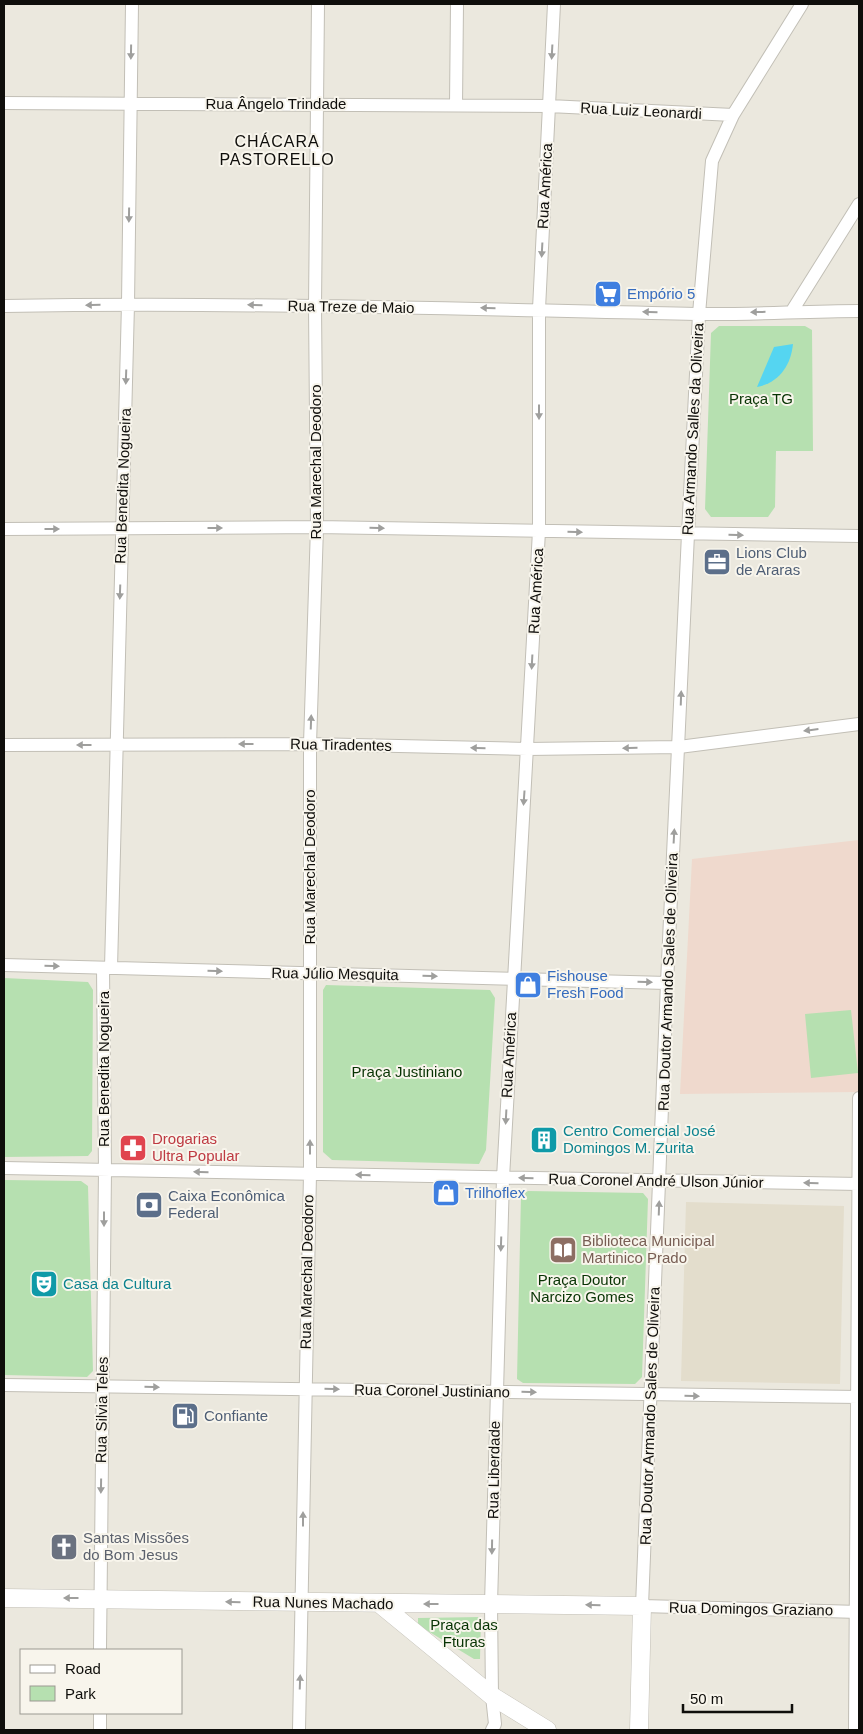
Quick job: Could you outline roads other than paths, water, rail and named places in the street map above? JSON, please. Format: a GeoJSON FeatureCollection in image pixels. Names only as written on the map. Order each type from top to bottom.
{"type":"FeatureCollection","features":[{"type":"Feature","properties":{"kind":"street","name":"Rua Benedita Nogueira"},"geometry":{"type":"LineString","coordinates":[[105,1170],[107,968],[116,745],[128,304],[132,4]]}},
{"type":"Feature","properties":{"kind":"street","name":"Rua Marechal Deodoro"},"geometry":{"type":"LineString","coordinates":[[299,1730],[304,1389],[310,1174],[310,744],[317,527],[315,306],[318,4]]}},
{"type":"Feature","properties":{"kind":"street"},"geometry":{"type":"LineString","coordinates":[[456,105],[457,4]]}},
{"type":"Feature","properties":{"kind":"street","name":"Rua América"},"geometry":{"type":"LineString","coordinates":[[503,1178],[539,531],[539,309],[554,4]]}},
{"type":"Feature","properties":{"kind":"street","name":"Rua Armando Salles da Oliveira"},"geometry":{"type":"LineString","coordinates":[[679,747],[699,314],[712,161],[733,115],[802,4]]}},
{"type":"Feature","properties":{"kind":"street","name":"Rua Ângelo Trindade"},"geometry":{"type":"LineString","coordinates":[[4,103],[549,106]]}},
{"type":"Feature","properties":{"kind":"street","name":"Rua Luiz Leonardi"},"geometry":{"type":"LineString","coordinates":[[549,106],[733,115]]}},
{"type":"Feature","properties":{"kind":"street"},"geometry":{"type":"LineString","coordinates":[[792,311],[859,204]]}},
{"type":"Feature","properties":{"kind":"street","name":"Rua Treze de Maio"},"geometry":{"type":"LineString","coordinates":[[4,306],[128,304],[315,306],[539,309],[699,314],[859,311]]}},
{"type":"Feature","properties":{"kind":"street"},"geometry":{"type":"LineString","coordinates":[[4,528],[317,527],[859,536]]}},
{"type":"Feature","properties":{"kind":"street","name":"Rua Tiradentes"},"geometry":{"type":"LineString","coordinates":[[4,744],[310,744],[527,749],[679,747],[859,724]]}},
{"type":"Feature","properties":{"kind":"street","name":"Rua Doutor Armando Sales de Oliveira"},"geometry":{"type":"LineString","coordinates":[[642,1606],[667,983],[679,747]]}},
{"type":"Feature","properties":{"kind":"street","name":"Rua Júlio Mesquita"},"geometry":{"type":"LineString","coordinates":[[4,965],[310,974],[513,977],[667,983]]}},
{"type":"Feature","properties":{"kind":"street"},"geometry":{"type":"LineString","coordinates":[[855,1730],[859,1098]]}},
{"type":"Feature","properties":{"kind":"street","name":"Rua Coronel André Ulson Júnior"},"geometry":{"type":"LineString","coordinates":[[4,1168],[859,1184]]}},
{"type":"Feature","properties":{"kind":"street","name":"Rua Silvia Teles"},"geometry":{"type":"LineString","coordinates":[[100,1649],[105,1170]]}},
{"type":"Feature","properties":{"kind":"street","name":"Rua Liberdade"},"geometry":{"type":"LineString","coordinates":[[492,1730],[496,1724],[492,1696],[491,1604],[503,1178]]}},
{"type":"Feature","properties":{"kind":"street","name":"Rua Coronel Justiniano"},"geometry":{"type":"LineString","coordinates":[[4,1385],[858,1398]]}},
{"type":"Feature","properties":{"kind":"street","name":"Rua Nunes Machado"},"geometry":{"type":"LineString","coordinates":[[4,1598],[642,1606]]}},
{"type":"Feature","properties":{"kind":"street"},"geometry":{"type":"LineString","coordinates":[[380,1604],[492,1696],[547,1730]]}},
{"type":"Feature","properties":{"kind":"street"},"geometry":{"type":"LineString","coordinates":[[639,1730],[642,1606]]}},
{"type":"Feature","properties":{"kind":"street","name":"Rua Domingos Graziano"},"geometry":{"type":"LineString","coordinates":[[642,1606],[857,1612]]}},
{"type":"Feature","properties":{"kind":"street"},"geometry":{"type":"LineString","coordinates":[[100,1714],[100,1730]]}},
{"type":"Feature","properties":{"kind":"water"},"geometry":{"type":"Polygon","coordinates":[[[793,344],[787,366],[778,377],[772,382],[757,387],[774,347],[793,344]]]}},
{"type":"Feature","properties":{"kind":"place","name":"Empório 5"},"geometry":{"type":"Point","coordinates":[608,294]}},
{"type":"Feature","properties":{"kind":"place","name":"Lions Club de Araras"},"geometry":{"type":"Point","coordinates":[717,562]}},
{"type":"Feature","properties":{"kind":"place","name":"Fishouse Fresh Food"},"geometry":{"type":"Point","coordinates":[528,985]}},
{"type":"Feature","properties":{"kind":"place","name":"Centro Comercial José Domingos M. Zurita"},"geometry":{"type":"Point","coordinates":[544,1140]}},
{"type":"Feature","properties":{"kind":"place","name":"Drogarias Ultra Popular"},"geometry":{"type":"Point","coordinates":[133,1148]}},
{"type":"Feature","properties":{"kind":"place","name":"Trilhoflex"},"geometry":{"type":"Point","coordinates":[446,1193]}},
{"type":"Feature","properties":{"kind":"place","name":"Caixa Econômica Federal"},"geometry":{"type":"Point","coordinates":[149,1205]}},
{"type":"Feature","properties":{"kind":"place","name":"Biblioteca Municipal Martinico Prado"},"geometry":{"type":"Point","coordinates":[563,1250]}},
{"type":"Feature","properties":{"kind":"place","name":"Casa da Cultura"},"geometry":{"type":"Point","coordinates":[44,1284]}},
{"type":"Feature","properties":{"kind":"place","name":"Confiante"},"geometry":{"type":"Point","coordinates":[185,1416]}},
{"type":"Feature","properties":{"kind":"place","name":"Santas Missões do Bom Jesus"},"geometry":{"type":"Point","coordinates":[64,1547]}},
{"type":"Feature","properties":{"kind":"district","name":"CHÁCARA PASTORELLO"},"geometry":{"type":"Point","coordinates":[277,150]}},
{"type":"Feature","properties":{"kind":"park label","name":"Praça TG"},"geometry":{"type":"Point","coordinates":[761,399]}},
{"type":"Feature","properties":{"kind":"park label","name":"Praça Justiniano"},"geometry":{"type":"Point","coordinates":[407,1072]}},
{"type":"Feature","properties":{"kind":"park label","name":"Praça Doutor Narcizo Gomes"},"geometry":{"type":"Point","coordinates":[582,1288]}},
{"type":"Feature","properties":{"kind":"park label","name":"Praça das Fturas"},"geometry":{"type":"Point","coordinates":[464,1634]}}]}
